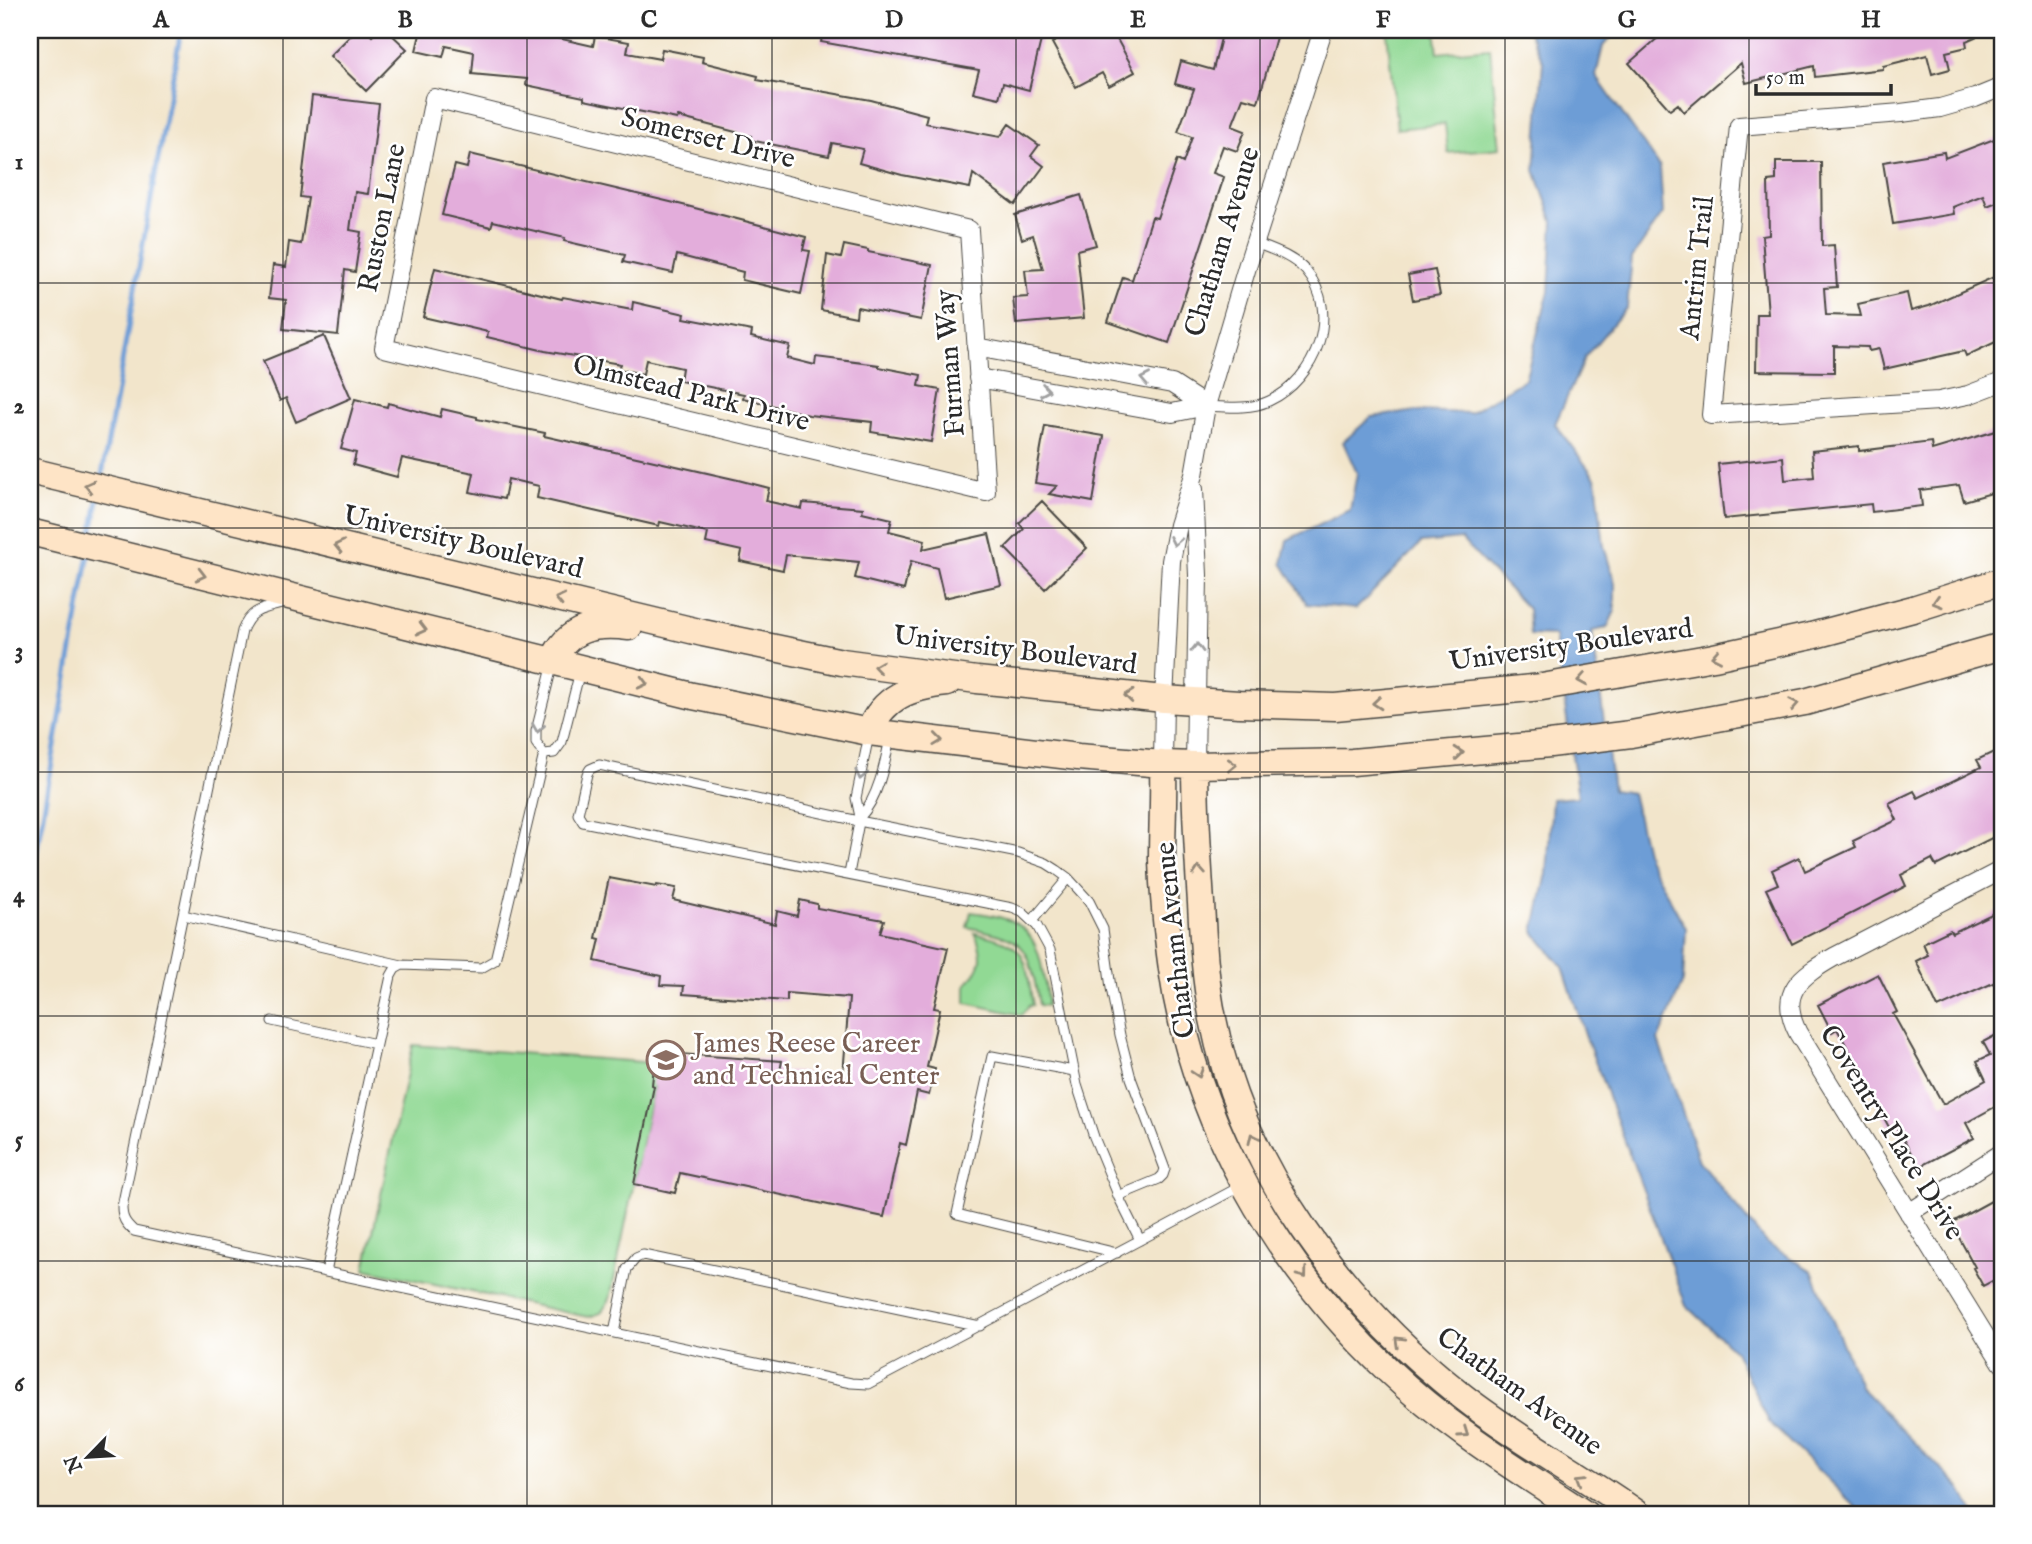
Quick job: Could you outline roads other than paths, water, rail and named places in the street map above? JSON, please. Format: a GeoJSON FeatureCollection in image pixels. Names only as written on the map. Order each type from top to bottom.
{"type":"FeatureCollection","features":[{"type":"Feature","properties":{"kind":"main road","name":"University Boulevard"},"geometry":{"type":"LineString","coordinates":[[30,471],[704,633],[842,662],[977,680],[1197,701],[1335,707],[1542,687],[1714,657],[1811,636],[1913,609],[2002,581]]}},
{"type":"Feature","properties":{"kind":"main road"},"geometry":{"type":"LineString","coordinates":[[30,532],[693,696],[880,734],[1163,764],[1352,762],[1631,734],[1805,702],[2002,646]]}},
{"type":"Feature","properties":{"kind":"main road"},"geometry":{"type":"LineString","coordinates":[[553,661],[559,648],[568,639],[578,632],[600,625],[704,633]]}},
{"type":"Feature","properties":{"kind":"main road"},"geometry":{"type":"LineString","coordinates":[[880,734],[875,717],[882,708],[900,695],[925,687],[977,680]]}},
{"type":"Feature","properties":{"kind":"main road","name":"Chatham Avenue"},"geometry":{"type":"LineString","coordinates":[[1163,764],[1164,895],[1172,972],[1198,1074],[1244,1184],[1267,1224],[1315,1291],[1355,1338],[1390,1372],[1457,1428],[1585,1514]]}},
{"type":"Feature","properties":{"kind":"main road","name":"Chatham Avenue"},"geometry":{"type":"LineString","coordinates":[[1195,765],[1195,809],[1208,993],[1223,1060],[1248,1128],[1268,1170],[1324,1257],[1373,1315],[1405,1346],[1486,1414],[1638,1514]]}},
{"type":"Feature","properties":{"kind":"main road"},"geometry":{"type":"LineString","coordinates":[[1244,1184],[1268,1170]]}},
{"type":"Feature","properties":{"kind":"street","name":"Chatham Avenue"},"geometry":{"type":"LineString","coordinates":[[1163,764],[1171,561],[1178,525],[1194,475],[1206,406],[1254,243],[1323,30]]}},
{"type":"Feature","properties":{"kind":"street","name":"Antrim Trail"},"geometry":{"type":"LineString","coordinates":[[2002,87],[1940,108],[1738,126],[1711,415],[1939,401],[1968,395],[2002,382]]}},
{"type":"Feature","properties":{"kind":"street","name":"Somerset Drive"},"geometry":{"type":"LineString","coordinates":[[434,98],[969,230]]}},
{"type":"Feature","properties":{"kind":"street","name":"Ruston Lane"},"geometry":{"type":"LineString","coordinates":[[384,348],[434,98]]}},
{"type":"Feature","properties":{"kind":"street","name":"Furman Way"},"geometry":{"type":"LineString","coordinates":[[969,230],[986,492]]}},
{"type":"Feature","properties":{"kind":"street"},"geometry":{"type":"LineString","coordinates":[[976,347],[1172,384],[1206,406]]}},
{"type":"Feature","properties":{"kind":"street","name":"Olmstead Park Drive"},"geometry":{"type":"LineString","coordinates":[[384,348],[986,492]]}},
{"type":"Feature","properties":{"kind":"street"},"geometry":{"type":"LineString","coordinates":[[978,377],[1172,413],[1206,406]]}},
{"type":"Feature","properties":{"kind":"street","name":"Chatham Avenue"},"geometry":{"type":"LineString","coordinates":[[1194,475],[1198,575],[1195,765]]}},
{"type":"Feature","properties":{"kind":"street","name":"Coventry Place Drive"},"geometry":{"type":"LineString","coordinates":[[2002,870],[1808,972],[1795,986],[1790,1013],[1798,1032],[2002,1363]]}},
{"type":"Feature","properties":{"kind":"street"},"geometry":{"type":"LineString","coordinates":[[1909,1213],[2002,1153]]}},
{"type":"Feature","properties":{"kind":"lane"},"geometry":{"type":"LineString","coordinates":[[1206,406],[1249,407],[1268,402],[1284,393],[1302,374],[1321,340],[1324,312],[1317,290],[1307,272],[1295,261],[1254,243]]}},
{"type":"Feature","properties":{"kind":"lane"},"geometry":{"type":"LineString","coordinates":[[301,599],[257,611],[248,617],[242,631],[122,1207],[122,1217],[134,1231],[868,1384],[1244,1184]]}},
{"type":"Feature","properties":{"kind":"lane"},"geometry":{"type":"LineString","coordinates":[[183,915],[402,965],[481,968],[495,960],[544,754],[536,743],[536,730],[553,661]]}},
{"type":"Feature","properties":{"kind":"lane"},"geometry":{"type":"LineString","coordinates":[[544,754],[554,753],[562,742],[580,668]]}},
{"type":"Feature","properties":{"kind":"lane"},"geometry":{"type":"LineString","coordinates":[[849,874],[860,819],[856,798],[880,734]]}},
{"type":"Feature","properties":{"kind":"lane"},"geometry":{"type":"LineString","coordinates":[[860,819],[869,808],[885,761],[880,734]]}},
{"type":"Feature","properties":{"kind":"lane"},"geometry":{"type":"LineString","coordinates":[[1118,1196],[1159,1179],[1165,1169],[1131,1078],[1111,988],[1103,929],[1089,901],[1068,878],[1046,863],[1018,853],[599,765],[590,769],[578,814],[583,822],[849,874],[1022,912],[1046,939],[1050,950],[1074,1071],[1094,1137],[1118,1196],[1140,1240]]}},
{"type":"Feature","properties":{"kind":"lane"},"geometry":{"type":"LineString","coordinates":[[1032,921],[1068,878]]}},
{"type":"Feature","properties":{"kind":"lane"},"geometry":{"type":"LineString","coordinates":[[326,1272],[391,976],[395,969],[402,965]]}},
{"type":"Feature","properties":{"kind":"lane"},"geometry":{"type":"LineString","coordinates":[[272,1021],[376,1044]]}},
{"type":"Feature","properties":{"kind":"lane"},"geometry":{"type":"LineString","coordinates":[[1074,1071],[992,1056],[957,1214],[1117,1253]]}},
{"type":"Feature","properties":{"kind":"lane"},"geometry":{"type":"LineString","coordinates":[[614,1333],[627,1269],[631,1262],[643,1255],[980,1326]]}},
{"type":"Feature","properties":{"kind":"water"},"geometry":{"type":"Polygon","coordinates":[[[1528,30],[1617,30],[1603,46],[1596,76],[1660,167],[1663,213],[1632,258],[1627,307],[1585,357],[1555,424],[1596,479],[1604,546],[1615,584],[1615,611],[1607,628],[1592,631],[1613,790],[1632,793],[1648,860],[1686,928],[1683,982],[1658,1040],[1699,1161],[1766,1243],[1812,1271],[1861,1388],[1959,1487],[1975,1514],[1863,1514],[1769,1422],[1735,1351],[1686,1305],[1587,1040],[1563,967],[1534,932],[1547,873],[1552,799],[1578,797],[1555,636],[1530,635],[1528,609],[1461,539],[1421,543],[1356,609],[1307,604],[1282,563],[1287,540],[1350,510],[1357,473],[1343,442],[1371,417],[1417,411],[1470,413],[1525,379],[1549,291],[1553,221],[1535,170],[1543,61],[1528,30]]]}},
{"type":"Feature","properties":{"kind":"waterway"},"geometry":{"type":"LineString","coordinates":[[101,481],[181,30]]}},
{"type":"Feature","properties":{"kind":"waterway"},"geometry":{"type":"LineString","coordinates":[[91,540],[99,494]]}},
{"type":"Feature","properties":{"kind":"waterway"},"geometry":{"type":"LineString","coordinates":[[30,888],[89,553]]}},
{"type":"Feature","properties":{"kind":"place","name":"James Reese Career and Technical Center"},"geometry":{"type":"Point","coordinates":[666,1060]}}]}
